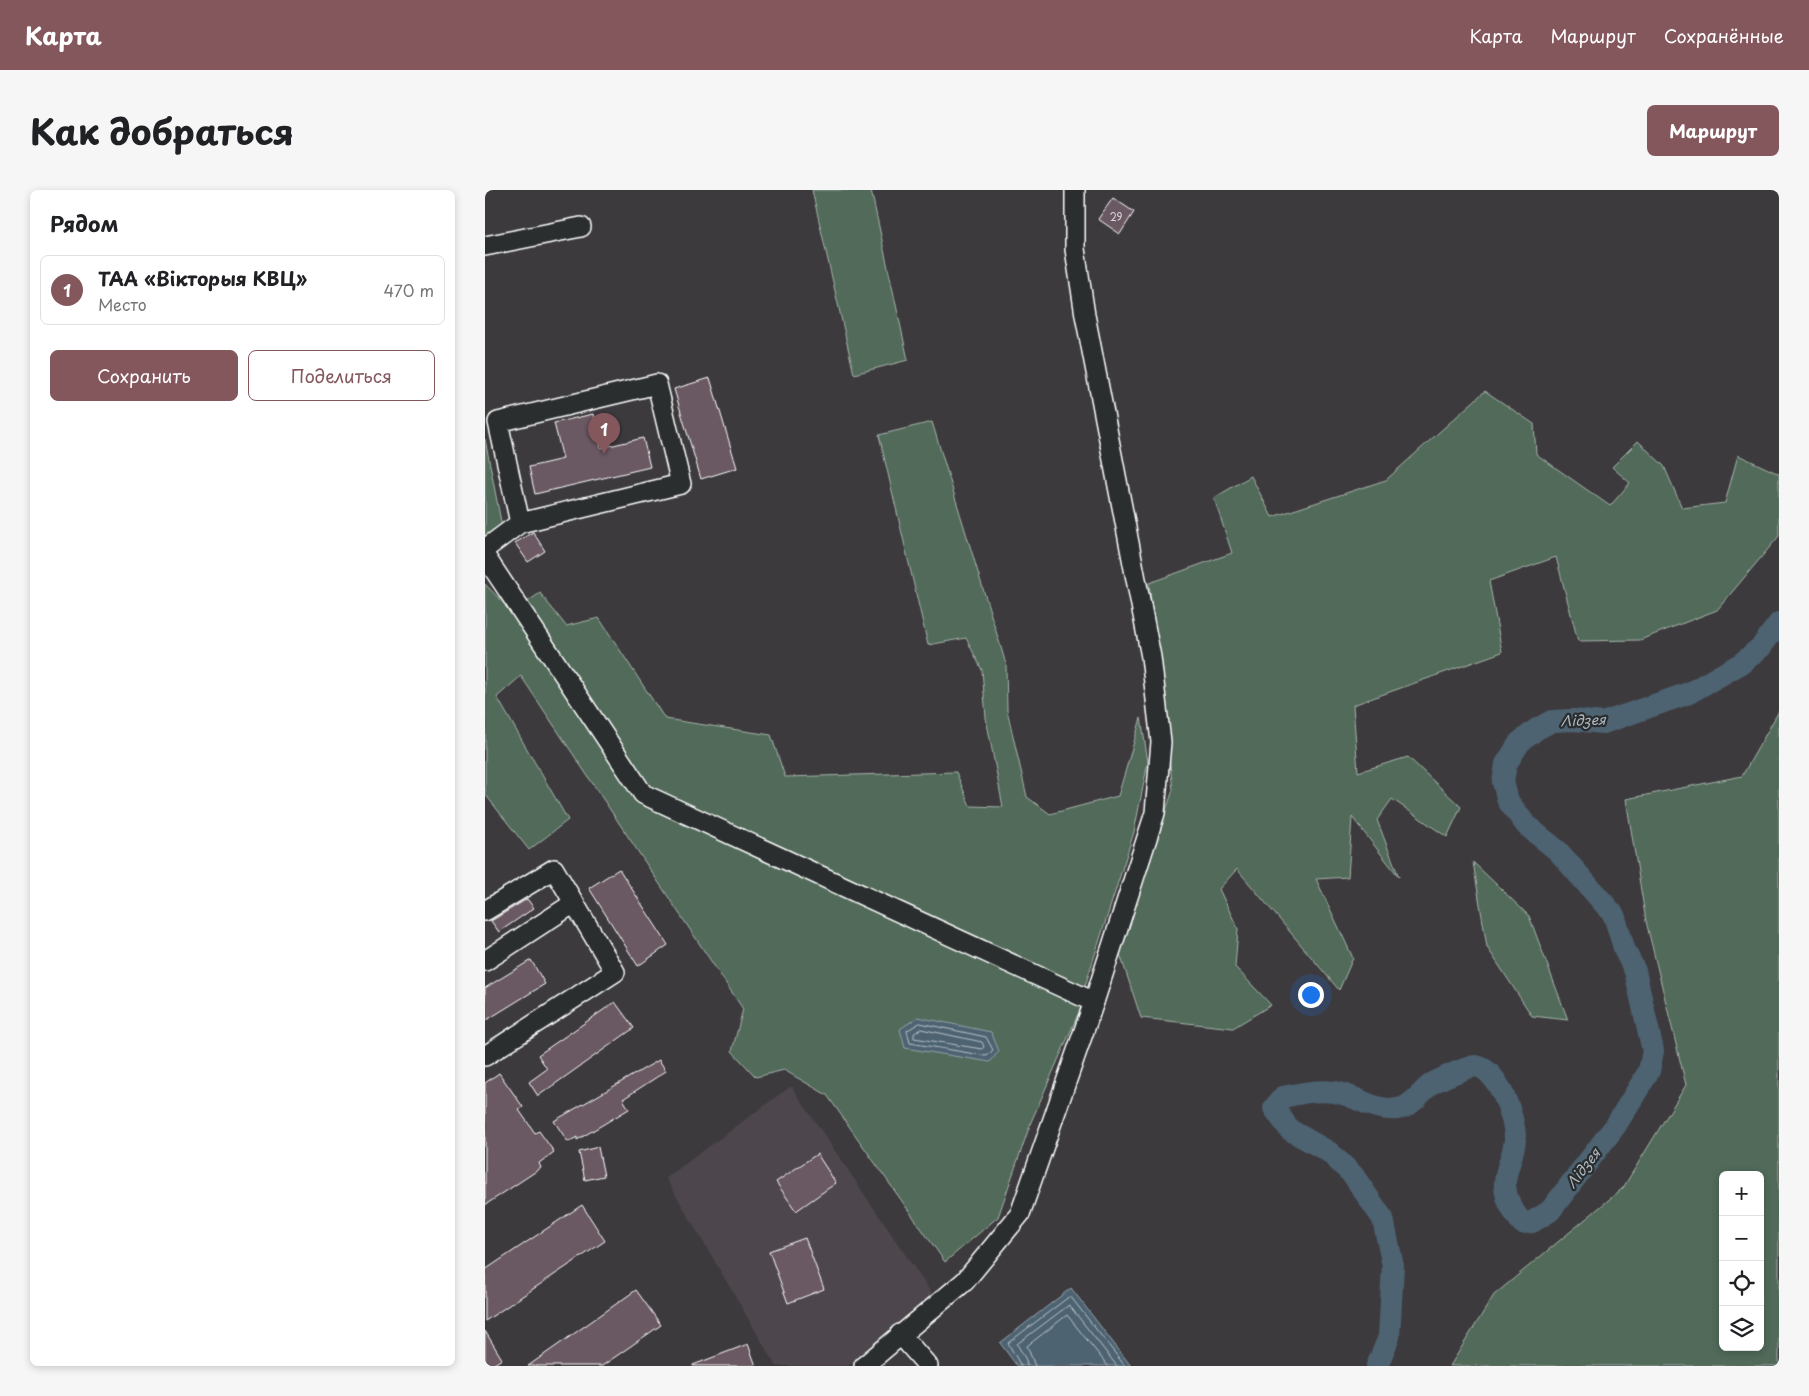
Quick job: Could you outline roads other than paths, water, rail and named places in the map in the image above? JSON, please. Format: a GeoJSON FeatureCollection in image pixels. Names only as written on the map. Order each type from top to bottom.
{"type":"FeatureCollection","features":[{"type":"Feature","properties":{"kind":"street"},"geometry":{"type":"LineString","coordinates":[[864,1366],[965,1281],[1020,1214],[1094,1002],[1155,813],[1161,742],[1151,657],[1085,315],[1075,249],[1075,190]]}},
{"type":"Feature","properties":{"kind":"street"},"geometry":{"type":"LineString","coordinates":[[485,246],[581,227]]}},
{"type":"Feature","properties":{"kind":"street"},"geometry":{"type":"LineString","coordinates":[[485,549],[520,524],[681,484],[657,384],[498,422],[520,524]]}},
{"type":"Feature","properties":{"kind":"street"},"geometry":{"type":"LineString","coordinates":[[485,556],[643,794],[1094,1002]]}},
{"type":"Feature","properties":{"kind":"street"},"geometry":{"type":"LineString","coordinates":[[485,911],[554,869],[615,972],[485,1056]]}},
{"type":"Feature","properties":{"kind":"street"},"geometry":{"type":"LineString","coordinates":[[485,961],[574,903]]}},
{"type":"Feature","properties":{"kind":"street"},"geometry":{"type":"LineString","coordinates":[[900,1334],[928,1366]]}},
{"type":"Feature","properties":{"kind":"water"},"geometry":{"type":"Polygon","coordinates":[[[918,1017],[991,1032],[999,1051],[990,1062],[905,1048],[900,1029],[918,1017]]]}},
{"type":"Feature","properties":{"kind":"water"},"geometry":{"type":"Polygon","coordinates":[[[1071,1288],[1131,1366],[1017,1366],[1000,1343],[1071,1288]]]}},
{"type":"Feature","properties":{"kind":"waterway","name":"Лідзея"},"geometry":{"type":"LineString","coordinates":[[1377,1366],[1389,1337],[1393,1266],[1383,1219],[1353,1175],[1329,1152],[1290,1130],[1274,1108],[1283,1097],[1321,1091],[1336,1092],[1382,1108],[1402,1108],[1415,1100],[1430,1085],[1459,1071],[1475,1066],[1491,1075],[1498,1084],[1512,1119],[1515,1144],[1505,1180],[1507,1196],[1511,1206],[1522,1223],[1532,1222],[1550,1211],[1616,1125],[1649,1071],[1653,1051],[1635,971],[1625,951],[1614,915],[1558,851],[1526,825],[1508,801],[1503,782],[1506,764],[1520,742],[1537,729],[1552,721],[1574,720],[1603,723],[1689,693],[1742,663],[1761,647],[1779,623]]}},
{"type":"Feature","properties":{"kind":"place","name":"ТАА «Вікторыя КВЦ»"},"geometry":{"type":"Point","coordinates":[604,454]}}]}
